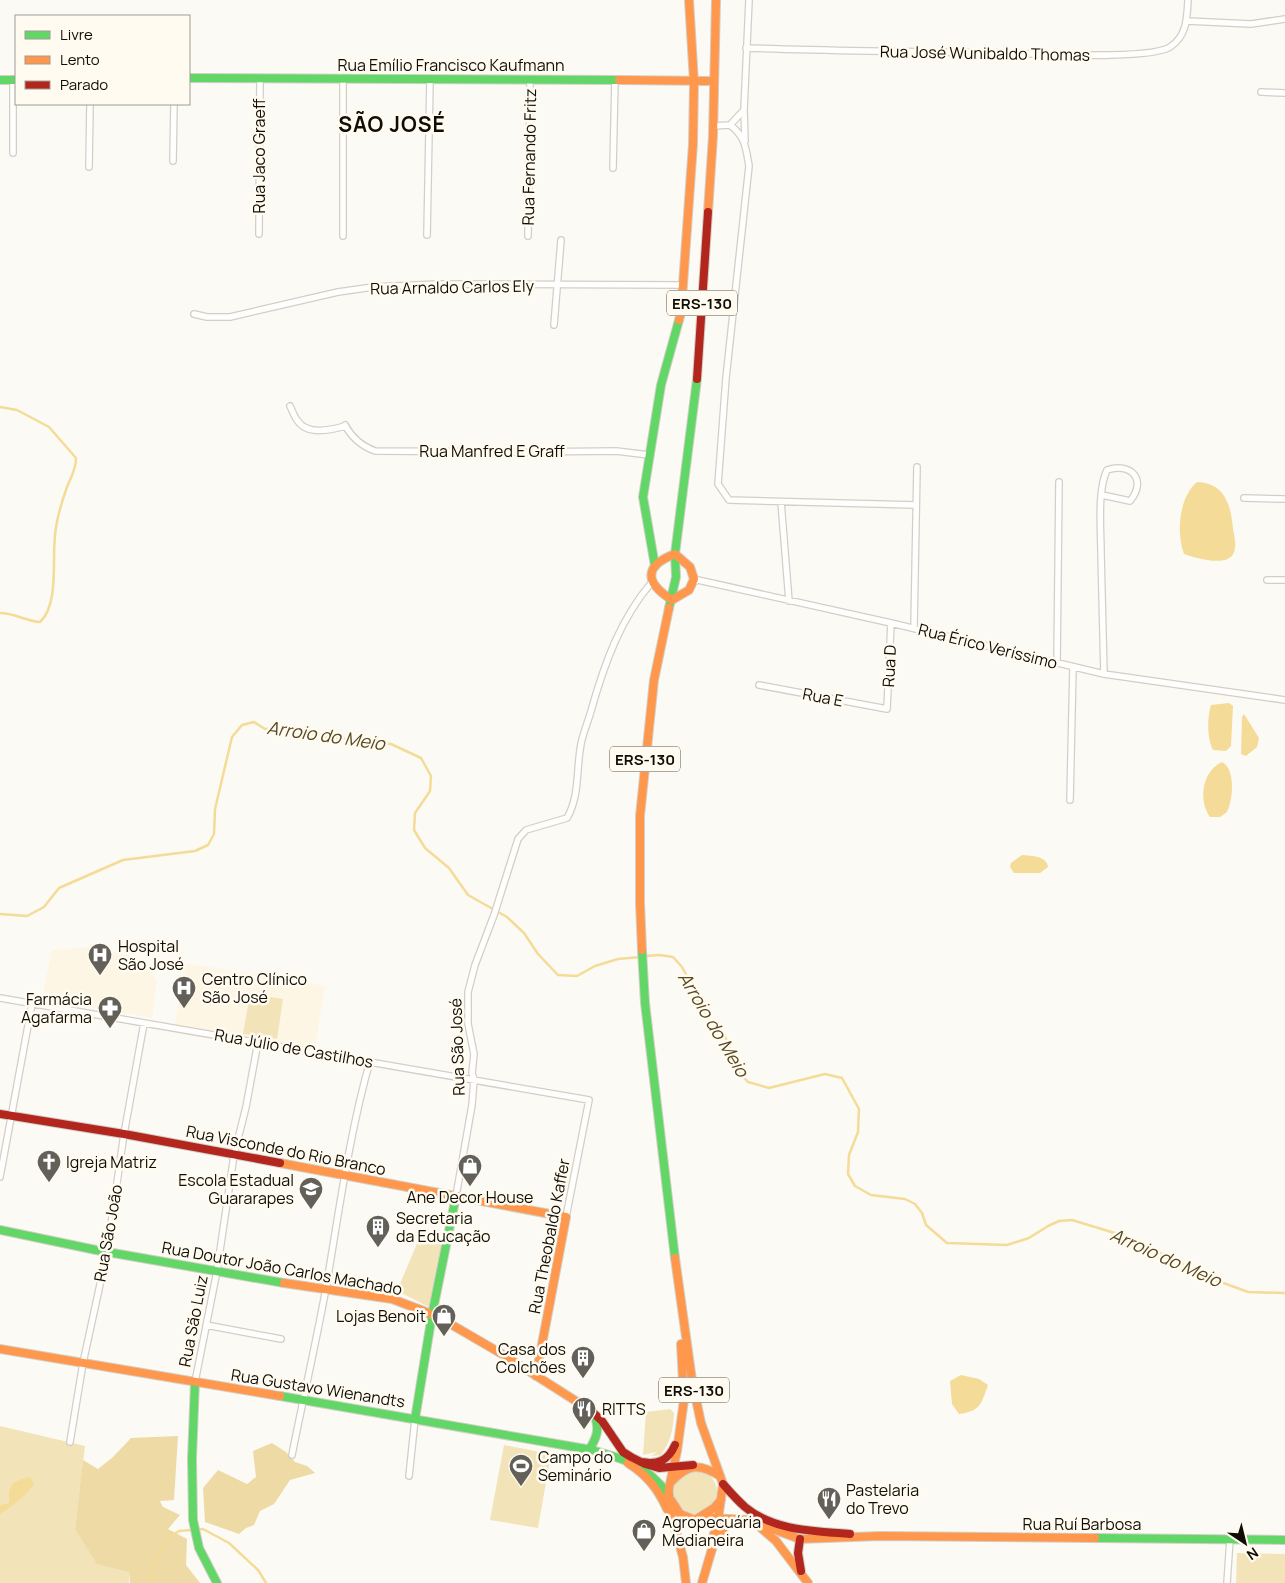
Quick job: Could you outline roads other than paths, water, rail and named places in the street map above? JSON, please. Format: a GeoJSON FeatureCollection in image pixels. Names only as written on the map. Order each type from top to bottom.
{"type":"FeatureCollection","features":[{"type":"Feature","properties":{"kind":"main road"},"geometry":{"type":"LineString","coordinates":[[655,566],[643,497],[661,385],[681,313],[693,144],[694,82],[689,0]]}},
{"type":"Feature","properties":{"kind":"main road","name":"ERS-130"},"geometry":{"type":"LineString","coordinates":[[702,1583],[719,1519],[721,1480],[701,1423],[692,1380],[680,1301],[658,1121],[644,984],[640,816],[654,680],[676,577],[675,554],[697,386],[713,126],[716,0]]}},
{"type":"Feature","properties":{"kind":"main road","name":"Rua Emílio Francisco Kaufmann"},"geometry":{"type":"LineString","coordinates":[[190,78],[714,81]]}},
{"type":"Feature","properties":{"kind":"main road"},"geometry":{"type":"LineString","coordinates":[[0,80],[15,80]]}},
{"type":"Feature","properties":{"kind":"main road"},"geometry":{"type":"LineString","coordinates":[[675,554],[688,563],[694,572],[694,582],[686,594],[672,600],[656,588],[652,582],[652,574],[660,560],[675,554]]}},
{"type":"Feature","properties":{"kind":"main road","name":"Rua Visconde do Rio Branco"},"geometry":{"type":"LineString","coordinates":[[0,1114],[124,1134],[566,1217]]}},
{"type":"Feature","properties":{"kind":"main road","name":"Rua São José"},"geometry":{"type":"LineString","coordinates":[[415,1419],[432,1315],[456,1196]]}},
{"type":"Feature","properties":{"kind":"main road","name":"Rua Theobaldo Kaffer"},"geometry":{"type":"LineString","coordinates":[[536,1376],[566,1217]]}},
{"type":"Feature","properties":{"kind":"main road","name":"Rua Doutor João Carlos Machado"},"geometry":{"type":"LineString","coordinates":[[0,1230],[107,1252],[392,1299],[432,1315],[502,1354],[594,1414],[606,1426],[630,1460]]}},
{"type":"Feature","properties":{"kind":"main road","name":"ERS-130"},"geometry":{"type":"LineString","coordinates":[[680,1301],[684,1400],[678,1451],[673,1467],[668,1503],[679,1538],[686,1583]]}},
{"type":"Feature","properties":{"kind":"main road","name":"Rua Gustavo Wienandts"},"geometry":{"type":"LineString","coordinates":[[0,1349],[415,1419],[588,1450],[630,1460]]}},
{"type":"Feature","properties":{"kind":"main road","name":"Rua São Luiz"},"geometry":{"type":"LineString","coordinates":[[195,1382],[192,1459],[193,1520],[198,1548],[217,1583]]}},
{"type":"Feature","properties":{"kind":"main road"},"geometry":{"type":"LineString","coordinates":[[588,1450],[597,1436],[599,1426],[594,1414]]}},
{"type":"Feature","properties":{"kind":"main road"},"geometry":{"type":"LineString","coordinates":[[630,1460],[650,1464],[661,1463],[668,1459],[680,1430]]}},
{"type":"Feature","properties":{"kind":"main road"},"geometry":{"type":"LineString","coordinates":[[630,1460],[653,1475],[669,1495],[676,1510],[682,1516],[695,1520],[712,1518],[761,1521],[794,1533],[800,1539],[799,1564],[806,1580]]}},
{"type":"Feature","properties":{"kind":"main road"},"geometry":{"type":"LineString","coordinates":[[630,1460],[655,1485],[679,1538]]}},
{"type":"Feature","properties":{"kind":"main road"},"geometry":{"type":"LineString","coordinates":[[641,1462],[659,1468],[705,1467],[721,1480],[738,1501],[761,1521],[806,1580]]}},
{"type":"Feature","properties":{"kind":"main road"},"geometry":{"type":"LineString","coordinates":[[671,1482],[682,1472],[698,1466]]}},
{"type":"Feature","properties":{"kind":"main road"},"geometry":{"type":"LineString","coordinates":[[695,1520],[714,1508],[721,1500]]}},
{"type":"Feature","properties":{"kind":"main road"},"geometry":{"type":"LineString","coordinates":[[712,1549],[725,1527],[740,1519]]}},
{"type":"Feature","properties":{"kind":"main road","name":"Rua Ruí Barbosa"},"geometry":{"type":"LineString","coordinates":[[761,1521],[801,1530],[880,1536]]}},
{"type":"Feature","properties":{"kind":"main road","name":"Rua Ruí Barbosa"},"geometry":{"type":"LineString","coordinates":[[800,1539],[880,1536],[1285,1540]]}},
{"type":"Feature","properties":{"kind":"street"},"geometry":{"type":"LineString","coordinates":[[748,0],[744,110],[749,166],[726,378],[718,484],[729,500],[916,505]]}},
{"type":"Feature","properties":{"kind":"street","name":"Rua José Wunibaldo Thomas"},"geometry":{"type":"LineString","coordinates":[[746,48],[1086,55],[1154,53],[1169,48],[1182,37],[1187,21],[1188,0]]}},
{"type":"Feature","properties":{"kind":"street"},"geometry":{"type":"LineString","coordinates":[[1187,21],[1251,24],[1285,19]]}},
{"type":"Feature","properties":{"kind":"street","name":"Rua Jaco Graeff"},"geometry":{"type":"LineString","coordinates":[[259,234],[260,78]]}},
{"type":"Feature","properties":{"kind":"street"},"geometry":{"type":"LineString","coordinates":[[343,79],[343,236]]}},
{"type":"Feature","properties":{"kind":"street","name":"Rua Fernando Fritz"},"geometry":{"type":"LineString","coordinates":[[528,236],[530,79]]}},
{"type":"Feature","properties":{"kind":"street"},"geometry":{"type":"LineString","coordinates":[[613,168],[615,79]]}},
{"type":"Feature","properties":{"kind":"street"},"geometry":{"type":"LineString","coordinates":[[13,153],[15,80]]}},
{"type":"Feature","properties":{"kind":"street"},"geometry":{"type":"LineString","coordinates":[[427,235],[430,80]]}},
{"type":"Feature","properties":{"kind":"street"},"geometry":{"type":"LineString","coordinates":[[1261,92],[1285,93]]}},
{"type":"Feature","properties":{"kind":"street"},"geometry":{"type":"LineString","coordinates":[[89,167],[90,105]]}},
{"type":"Feature","properties":{"kind":"street"},"geometry":{"type":"LineString","coordinates":[[173,161],[174,105]]}},
{"type":"Feature","properties":{"kind":"street"},"geometry":{"type":"LineString","coordinates":[[730,125],[744,110]]}},
{"type":"Feature","properties":{"kind":"street"},"geometry":{"type":"LineString","coordinates":[[713,126],[730,125],[739,131],[746,143]]}},
{"type":"Feature","properties":{"kind":"street"},"geometry":{"type":"LineString","coordinates":[[554,325],[560,240]]}},
{"type":"Feature","properties":{"kind":"street","name":"Rua Arnaldo Carlos Ely"},"geometry":{"type":"LineString","coordinates":[[194,314],[207,317],[230,317],[338,292],[373,287],[438,284],[683,285]]}},
{"type":"Feature","properties":{"kind":"street","name":"Rua Manfred E Graff"},"geometry":{"type":"LineString","coordinates":[[290,406],[297,422],[304,427],[312,430],[324,430],[345,426],[354,439],[375,451],[616,451],[649,455]]}},
{"type":"Feature","properties":{"kind":"street"},"geometry":{"type":"LineString","coordinates":[[914,628],[917,467]]}},
{"type":"Feature","properties":{"kind":"street"},"geometry":{"type":"LineString","coordinates":[[1102,495],[1130,501],[1136,494],[1138,480],[1134,474],[1123,468],[1107,470],[1103,479],[1100,519],[1104,674]]}},
{"type":"Feature","properties":{"kind":"street"},"geometry":{"type":"LineString","coordinates":[[1057,663],[1059,482]]}},
{"type":"Feature","properties":{"kind":"street"},"geometry":{"type":"LineString","coordinates":[[1244,498],[1285,499]]}},
{"type":"Feature","properties":{"kind":"street"},"geometry":{"type":"LineString","coordinates":[[781,502],[789,601]]}},
{"type":"Feature","properties":{"kind":"street","name":"Rua Érico Veríssimo"},"geometry":{"type":"LineString","coordinates":[[694,582],[698,580],[891,622],[1104,674],[1285,700]]}},
{"type":"Feature","properties":{"kind":"street"},"geometry":{"type":"LineString","coordinates":[[1267,580],[1285,580]]}},
{"type":"Feature","properties":{"kind":"street","name":"Rua São José"},"geometry":{"type":"LineString","coordinates":[[456,1196],[472,1105],[474,1054],[468,1024],[468,992],[475,965],[494,915],[518,839],[526,830],[567,818],[574,808],[581,744],[598,685],[612,647],[627,617],[652,582]]}},
{"type":"Feature","properties":{"kind":"street","name":"Rua D"},"geometry":{"type":"LineString","coordinates":[[887,709],[891,622]]}},
{"type":"Feature","properties":{"kind":"street"},"geometry":{"type":"LineString","coordinates":[[1070,800],[1073,667]]}},
{"type":"Feature","properties":{"kind":"street","name":"Rua E"},"geometry":{"type":"LineString","coordinates":[[759,685],[887,709]]}},
{"type":"Feature","properties":{"kind":"street","name":"Rua Júlio de Castilhos"},"geometry":{"type":"LineString","coordinates":[[0,998],[588,1100]]}},
{"type":"Feature","properties":{"kind":"street"},"geometry":{"type":"LineString","coordinates":[[0,1177],[32,1004]]}},
{"type":"Feature","properties":{"kind":"street","name":"Rua São João"},"geometry":{"type":"LineString","coordinates":[[70,1442],[83,1363],[107,1252],[124,1134],[144,1023]]}},
{"type":"Feature","properties":{"kind":"street","name":"Rua São Luiz"},"geometry":{"type":"LineString","coordinates":[[195,1382],[218,1271],[234,1155],[246,1107],[258,1042]]}},
{"type":"Feature","properties":{"kind":"street"},"geometry":{"type":"LineString","coordinates":[[292,1455],[326,1289],[362,1089],[370,1061]]}},
{"type":"Feature","properties":{"kind":"street","name":"Rua Theobaldo Kaffer"},"geometry":{"type":"LineString","coordinates":[[566,1217],[588,1100]]}},
{"type":"Feature","properties":{"kind":"street"},"geometry":{"type":"LineString","coordinates":[[206,1325],[281,1339]]}},
{"type":"Feature","properties":{"kind":"street","name":"Rua São José"},"geometry":{"type":"LineString","coordinates":[[409,1476],[415,1419]]}},
{"type":"Feature","properties":{"kind":"street"},"geometry":{"type":"LineString","coordinates":[[1227,1583],[1230,1539]]}},
{"type":"Feature","properties":{"kind":"waterway","name":"Arroio do Meio"},"geometry":{"type":"LineString","coordinates":[[0,407],[17,410],[49,427],[76,458],[74,470],[59,512],[54,546],[54,582],[50,605],[46,614],[40,622],[0,613]]}},
{"type":"Feature","properties":{"kind":"waterway","name":"Arroio do Meio"},"geometry":{"type":"LineString","coordinates":[[0,914],[27,916],[44,907],[59,888],[123,860],[195,851],[208,845],[214,834],[215,809],[232,737],[242,725],[254,722],[265,729],[296,728],[320,736],[391,744],[421,758],[431,776],[430,791],[415,813],[414,830],[425,848],[449,868],[468,895],[507,917],[524,933],[538,954],[558,975],[577,976],[595,966],[618,959],[640,957]]}},
{"type":"Feature","properties":{"kind":"waterway","name":"Arroio do Meio"},"geometry":{"type":"LineString","coordinates":[[646,956],[660,955],[673,957],[682,967],[693,987],[702,1013],[724,1034],[733,1055],[736,1069],[748,1082],[769,1088],[825,1074],[842,1078],[859,1109],[858,1132],[849,1155],[848,1174],[855,1186],[871,1195],[905,1199],[915,1204],[922,1213],[926,1225],[947,1243],[1007,1245],[1029,1238],[1059,1221],[1072,1220],[1131,1238],[1210,1278],[1248,1292],[1285,1293]]}},
{"type":"Feature","properties":{"kind":"waterway"},"geometry":{"type":"LineString","coordinates":[[148,1583],[158,1554],[169,1537],[179,1531],[203,1529],[229,1543],[258,1570],[266,1583]]}},
{"type":"Feature","properties":{"kind":"place","name":"Hospital São José"},"geometry":{"type":"Point","coordinates":[100,976]}},
{"type":"Feature","properties":{"kind":"place","name":"Centro Clínico São José"},"geometry":{"type":"Point","coordinates":[184,1009]}},
{"type":"Feature","properties":{"kind":"place","name":"Farmácia Agafarma"},"geometry":{"type":"Point","coordinates":[110,1029]}},
{"type":"Feature","properties":{"kind":"place","name":"Igreja Matriz"},"geometry":{"type":"Point","coordinates":[49,1183]}},
{"type":"Feature","properties":{"kind":"place","name":"Ane Decor House"},"geometry":{"type":"Point","coordinates":[470,1187]}},
{"type":"Feature","properties":{"kind":"place","name":"Escola Estadual Guararapes"},"geometry":{"type":"Point","coordinates":[311,1210]}},
{"type":"Feature","properties":{"kind":"place","name":"Secretaria da Educação"},"geometry":{"type":"Point","coordinates":[378,1248]}},
{"type":"Feature","properties":{"kind":"place","name":"Lojas Benoit"},"geometry":{"type":"Point","coordinates":[444,1337]}},
{"type":"Feature","properties":{"kind":"place","name":"Casa dos Colchões"},"geometry":{"type":"Point","coordinates":[583,1379]}},
{"type":"Feature","properties":{"kind":"place","name":"RITTS"},"geometry":{"type":"Point","coordinates":[584,1430]}},
{"type":"Feature","properties":{"kind":"place","name":"Campo do Seminário"},"geometry":{"type":"Point","coordinates":[521,1487]}},
{"type":"Feature","properties":{"kind":"place","name":"Pastelaria do Trevo"},"geometry":{"type":"Point","coordinates":[829,1520]}},
{"type":"Feature","properties":{"kind":"place","name":"Agropecuária Medianeira"},"geometry":{"type":"Point","coordinates":[644,1552]}},
{"type":"Feature","properties":{"kind":"district","name":"SÃO JOSÉ"},"geometry":{"type":"Point","coordinates":[392,124]}}]}
